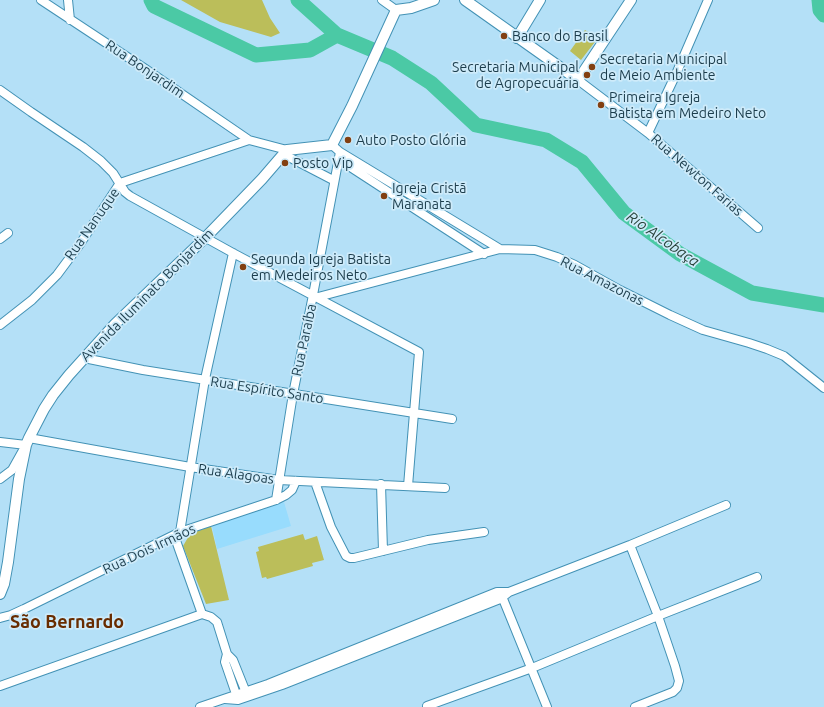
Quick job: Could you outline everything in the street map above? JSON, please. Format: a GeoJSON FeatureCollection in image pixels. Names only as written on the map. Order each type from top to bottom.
{"type":"FeatureCollection","features":[{"type":"Feature","properties":{"kind":"street","name":"Rua Bonjardim"},"geometry":{"type":"LineString","coordinates":[[40,0],[187,97],[249,140]]}},
{"type":"Feature","properties":{"kind":"street"},"geometry":{"type":"LineString","coordinates":[[68,0],[70,20]]}},
{"type":"Feature","properties":{"kind":"street"},"geometry":{"type":"LineString","coordinates":[[382,0],[396,10],[411,8],[434,0]]}},
{"type":"Feature","properties":{"kind":"street"},"geometry":{"type":"LineString","coordinates":[[465,0],[578,80],[631,0]]}},
{"type":"Feature","properties":{"kind":"street"},"geometry":{"type":"LineString","coordinates":[[517,38],[540,0]]}},
{"type":"Feature","properties":{"kind":"street"},"geometry":{"type":"LineString","coordinates":[[648,133],[676,74],[708,0]]}},
{"type":"Feature","properties":{"kind":"street"},"geometry":{"type":"LineString","coordinates":[[337,152],[352,106],[396,10]]}},
{"type":"Feature","properties":{"kind":"street","name":"Rua Newton Farias"},"geometry":{"type":"LineString","coordinates":[[578,80],[648,133],[758,228]]}},
{"type":"Feature","properties":{"kind":"street"},"geometry":{"type":"LineString","coordinates":[[0,90],[101,161],[120,183],[125,192],[130,196],[205,238],[419,352],[408,486]]}},
{"type":"Feature","properties":{"kind":"street"},"geometry":{"type":"LineString","coordinates":[[249,140],[285,152],[333,180]]}},
{"type":"Feature","properties":{"kind":"street","name":"Rua Nanuque"},"geometry":{"type":"LineString","coordinates":[[0,325],[32,300],[57,275],[80,244],[120,183],[249,140]]}},
{"type":"Feature","properties":{"kind":"street"},"geometry":{"type":"LineString","coordinates":[[285,152],[337,152],[500,249]]}},
{"type":"Feature","properties":{"kind":"street","name":"Avenida Iluminato Bonjardim"},"geometry":{"type":"LineString","coordinates":[[0,594],[4,584],[19,479],[28,441],[44,409],[53,395],[115,324],[205,238],[262,179],[285,152]]}},
{"type":"Feature","properties":{"kind":"street"},"geometry":{"type":"LineString","coordinates":[[337,152],[484,254]]}},
{"type":"Feature","properties":{"kind":"street","name":"Rua Paraíba"},"geometry":{"type":"LineString","coordinates":[[276,500],[293,394],[315,296],[337,152]]}},
{"type":"Feature","properties":{"kind":"street"},"geometry":{"type":"LineString","coordinates":[[0,239],[8,232]]}},
{"type":"Feature","properties":{"kind":"street","name":"Rua Amazonas"},"geometry":{"type":"LineString","coordinates":[[315,296],[500,249],[535,250],[575,264],[620,290],[703,330],[749,343],[784,356],[824,388]]}},
{"type":"Feature","properties":{"kind":"street"},"geometry":{"type":"LineString","coordinates":[[202,614],[177,533],[205,379],[233,253]]}},
{"type":"Feature","properties":{"kind":"street","name":"Rua Espírito Santo"},"geometry":{"type":"LineString","coordinates":[[84,358],[143,370],[452,419]]}},
{"type":"Feature","properties":{"kind":"street"},"geometry":{"type":"LineString","coordinates":[[0,479],[12,470],[28,441]]}},
{"type":"Feature","properties":{"kind":"street","name":"Rua Alagoas"},"geometry":{"type":"LineString","coordinates":[[0,442],[28,441],[279,480],[445,488]]}},
{"type":"Feature","properties":{"kind":"street","name":"Rua Dois Irmãos"},"geometry":{"type":"LineString","coordinates":[[0,618],[24,609],[177,533],[276,500],[292,490],[296,481]]}},
{"type":"Feature","properties":{"kind":"street"},"geometry":{"type":"LineString","coordinates":[[315,482],[331,527],[346,556],[354,558],[428,540],[484,532]]}},
{"type":"Feature","properties":{"kind":"street"},"geometry":{"type":"LineString","coordinates":[[381,484],[383,551]]}},
{"type":"Feature","properties":{"kind":"street"},"geometry":{"type":"LineString","coordinates":[[200,707],[223,699],[247,694],[321,666],[630,545],[726,505]]}},
{"type":"Feature","properties":{"kind":"street"},"geometry":{"type":"LineString","coordinates":[[630,545],[658,616],[675,666],[678,684],[673,692],[635,707]]}},
{"type":"Feature","properties":{"kind":"street"},"geometry":{"type":"LineString","coordinates":[[428,706],[532,668],[757,577]]}},
{"type":"Feature","properties":{"kind":"street"},"geometry":{"type":"LineString","coordinates":[[501,595],[547,707]]}},
{"type":"Feature","properties":{"kind":"street"},"geometry":{"type":"LineString","coordinates":[[0,686],[202,614],[211,617],[217,622],[227,654],[232,659],[247,694]]}},
{"type":"Feature","properties":{"kind":"street"},"geometry":{"type":"LineString","coordinates":[[227,654],[225,662],[237,697]]}},
{"type":"Feature","properties":{"kind":"shaded area"},"geometry":{"type":"Polygon","coordinates":[[[181,0],[262,0],[270,18],[280,33],[271,37],[220,22],[181,0]]]}},
{"type":"Feature","properties":{"kind":"shaded area"},"geometry":{"type":"Polygon","coordinates":[[[585,30],[598,38],[581,60],[570,51],[585,30]]]}},
{"type":"Feature","properties":{"kind":"shaded area"},"geometry":{"type":"Polygon","coordinates":[[[284,502],[291,526],[217,549],[212,526],[284,502]]]}},
{"type":"Feature","properties":{"kind":"shaded area"},"geometry":{"type":"Polygon","coordinates":[[[211,526],[229,600],[206,604],[183,546],[190,534],[211,526]]]}},
{"type":"Feature","properties":{"kind":"shaded area"},"geometry":{"type":"Polygon","coordinates":[[[303,534],[305,540],[317,536],[324,560],[312,563],[313,566],[267,579],[266,577],[262,578],[256,552],[259,551],[258,547],[303,534]]]}},
{"type":"Feature","properties":{"kind":"waterway","name":"Rio Alcobaça"},"geometry":{"type":"LineString","coordinates":[[151,0],[154,6],[256,55],[310,50],[337,35],[392,58],[431,83],[476,125],[546,140],[582,162],[624,213],[680,254],[752,293],[824,305]]}},
{"type":"Feature","properties":{"kind":"waterway","name":"Rio Alcobaça"},"geometry":{"type":"LineString","coordinates":[[298,0],[337,35]]}},
{"type":"Feature","properties":{"kind":"waterway"},"geometry":{"type":"LineString","coordinates":[[819,0],[820,10],[824,15]]}},
{"type":"Feature","properties":{"kind":"place","name":"Banco do Brasil"},"geometry":{"type":"Point","coordinates":[504,36]}},
{"type":"Feature","properties":{"kind":"place","name":"Secretaria Municipal de Meio Ambiente"},"geometry":{"type":"Point","coordinates":[592,67]}},
{"type":"Feature","properties":{"kind":"place","name":"Secretaria Municipal de Agropecuária"},"geometry":{"type":"Point","coordinates":[587,75]}},
{"type":"Feature","properties":{"kind":"place","name":"Primeira Igreja Batista em Medeiro Neto"},"geometry":{"type":"Point","coordinates":[601,105]}},
{"type":"Feature","properties":{"kind":"place","name":"Auto Posto Glória"},"geometry":{"type":"Point","coordinates":[348,140]}},
{"type":"Feature","properties":{"kind":"place","name":"Posto Vip"},"geometry":{"type":"Point","coordinates":[285,163]}},
{"type":"Feature","properties":{"kind":"place","name":"Igreja Cristã Maranata"},"geometry":{"type":"Point","coordinates":[384,196]}},
{"type":"Feature","properties":{"kind":"place","name":"Segunda Igreja Batista em Medeiros Neto"},"geometry":{"type":"Point","coordinates":[243,267]}},
{"type":"Feature","properties":{"kind":"district","name":"São Bernardo"},"geometry":{"type":"Point","coordinates":[67,622]}}]}
